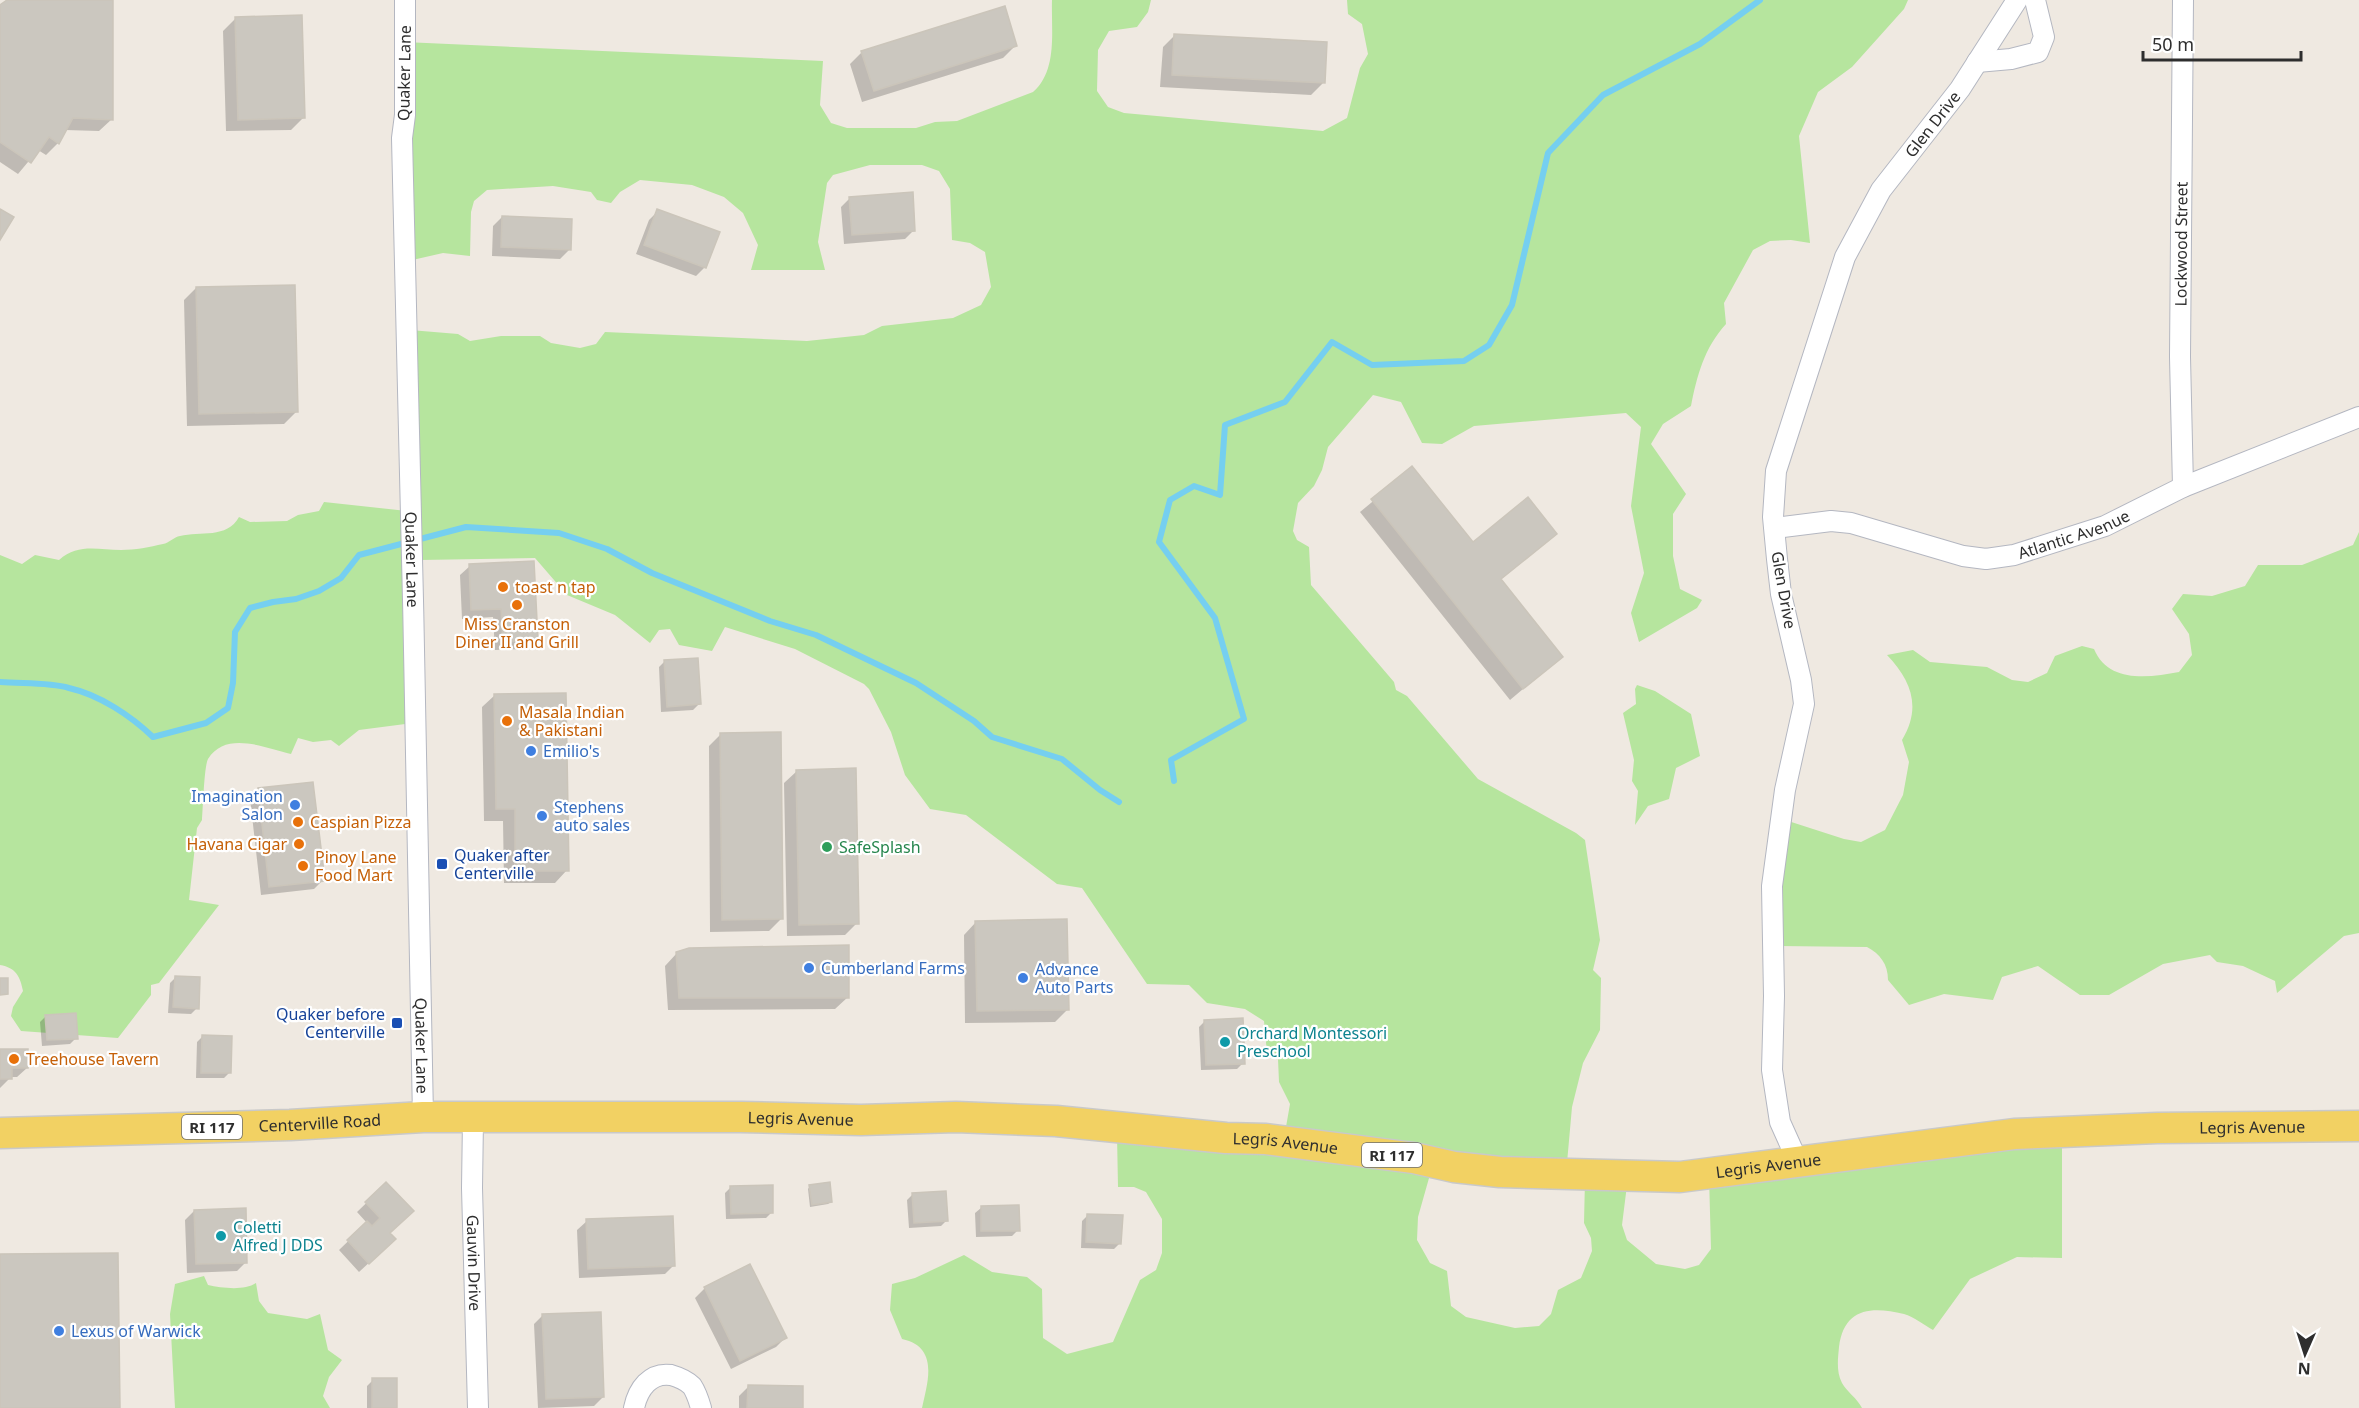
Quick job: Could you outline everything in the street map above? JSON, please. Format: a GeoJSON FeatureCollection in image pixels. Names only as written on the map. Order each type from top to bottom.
{"type":"FeatureCollection","features":[{"type":"Feature","properties":{"kind":"main road","name":"Legris Avenue"},"geometry":{"type":"LineString","coordinates":[[423,1117],[473,1119],[741,1117],[861,1120],[956,1117],[1056,1121],[1226,1138],[1266,1139],[1414,1158],[1454,1167],[1500,1172],[1680,1177],[2026,1133],[2157,1128],[2359,1126]]}},
{"type":"Feature","properties":{"kind":"main road","name":"Centerville Road"},"geometry":{"type":"LineString","coordinates":[[0,1133],[284,1125],[423,1117]]}},
{"type":"Feature","properties":{"kind":"street","name":"Quaker Lane"},"geometry":{"type":"LineString","coordinates":[[405,0],[405,115],[402,138],[412,513],[423,1117]]}},
{"type":"Feature","properties":{"kind":"street","name":"Glen Drive"},"geometry":{"type":"LineString","coordinates":[[1798,1162],[1780,1122],[1772,1070],[1774,996],[1772,886],[1785,790],[1804,704],[1801,680],[1781,594],[1773,517],[1776,471],[1845,258],[1881,190],[1960,90],[2017,0]]}},
{"type":"Feature","properties":{"kind":"street"},"geometry":{"type":"LineString","coordinates":[[1977,62],[2011,59],[2038,52],[2044,37],[2035,0]]}},
{"type":"Feature","properties":{"kind":"street","name":"Lockwood Street"},"geometry":{"type":"LineString","coordinates":[[2183,0],[2180,357],[2183,487]]}},
{"type":"Feature","properties":{"kind":"street","name":"Atlantic Avenue"},"geometry":{"type":"LineString","coordinates":[[1775,528],[1831,521],[1851,523],[1963,556],[1986,559],[2014,555],[2105,526],[2183,487],[2359,417]]}},
{"type":"Feature","properties":{"kind":"street","name":"Gauvin Drive"},"geometry":{"type":"LineString","coordinates":[[473,1119],[472,1188],[478,1408]]}},
{"type":"Feature","properties":{"kind":"street"},"geometry":{"type":"LineString","coordinates":[[634,1408],[641,1388],[654,1376],[664,1374],[678,1377],[691,1386],[701,1408]]}},
{"type":"Feature","properties":{"kind":"green space"},"geometry":{"type":"Polygon","coordinates":[[[1052,0],[1151,0],[1148,12],[1137,27],[1109,31],[1098,50],[1097,91],[1108,107],[1124,113],[1323,131],[1347,118],[1360,68],[1368,54],[1362,24],[1348,14],[1347,0],[1908,0],[1904,9],[1852,67],[1818,92],[1799,136],[1810,243],[1791,240],[1770,241],[1753,250],[1724,303],[1726,324],[1707,353],[1699,373],[1691,406],[1663,424],[1651,444],[1686,494],[1673,514],[1673,556],[1680,589],[1702,600],[1697,608],[1639,642],[1631,613],[1644,573],[1631,506],[1641,427],[1626,413],[1474,426],[1442,444],[1422,443],[1401,402],[1373,395],[1328,447],[1322,470],[1314,486],[1298,503],[1293,531],[1297,540],[1309,547],[1311,585],[1394,682],[1396,690],[1407,696],[1478,779],[1585,840],[1600,940],[1593,970],[1601,978],[1600,1030],[1583,1063],[1572,1107],[1566,1174],[1431,1171],[1418,1217],[1417,1240],[1430,1263],[1447,1271],[1451,1306],[1466,1317],[1515,1328],[1539,1326],[1551,1314],[1558,1290],[1581,1278],[1592,1251],[1591,1238],[1584,1223],[1585,1179],[1628,1177],[1622,1225],[1627,1240],[1656,1264],[1685,1269],[1699,1265],[1711,1249],[1709,1176],[2062,1135],[2062,1258],[2017,1257],[1970,1279],[1933,1330],[1908,1315],[1881,1310],[1861,1313],[1853,1317],[1842,1334],[1838,1370],[1842,1383],[1862,1408],[922,1408],[928,1376],[926,1357],[922,1349],[914,1343],[902,1339],[890,1310],[892,1284],[915,1278],[964,1255],[992,1272],[1027,1277],[1042,1289],[1043,1338],[1067,1354],[1113,1342],[1140,1280],[1156,1270],[1162,1253],[1162,1219],[1146,1192],[1134,1187],[1118,1187],[1117,1135],[1283,1144],[1290,1104],[1279,1082],[1278,1059],[1267,1053],[1264,1021],[1245,1009],[1207,1003],[1189,985],[1147,984],[1082,888],[1057,884],[966,815],[930,809],[905,775],[891,732],[869,689],[864,684],[795,649],[725,627],[712,651],[679,645],[670,629],[659,630],[650,643],[615,615],[567,595],[535,558],[420,560],[413,723],[359,730],[339,746],[331,740],[313,742],[298,738],[291,754],[258,745],[235,743],[216,750],[208,759],[202,820],[197,828],[189,900],[219,905],[159,983],[151,985],[151,995],[118,1038],[21,1031],[11,1016],[13,1007],[23,991],[16,973],[0,965],[0,555],[22,564],[35,555],[59,560],[81,549],[142,548],[165,543],[180,536],[228,529],[239,517],[250,522],[287,521],[298,515],[319,511],[324,502],[407,511],[410,330],[458,334],[470,341],[501,336],[540,336],[551,343],[580,348],[596,344],[605,332],[807,341],[864,335],[882,326],[953,318],[981,305],[991,287],[985,252],[970,243],[952,240],[950,189],[939,171],[922,165],[870,165],[833,175],[827,183],[818,242],[825,270],[751,270],[758,245],[743,213],[724,197],[692,185],[640,180],[620,192],[611,203],[597,200],[591,192],[553,186],[487,190],[474,201],[471,212],[470,256],[443,253],[408,261],[404,42],[823,61],[820,105],[831,123],[847,128],[916,128],[935,122],[957,121],[1033,92],[1041,83],[1050,61],[1052,0]]]}},
{"type":"Feature","properties":{"kind":"green space"},"geometry":{"type":"Polygon","coordinates":[[[2359,532],[2359,933],[2344,936],[2277,993],[2275,981],[2243,966],[2217,962],[2210,955],[2163,964],[2109,995],[2080,995],[2038,966],[2002,977],[1993,1000],[1944,994],[1909,1005],[1888,980],[1887,969],[1882,960],[1867,947],[1777,946],[1782,819],[1844,839],[1861,842],[1885,830],[1903,795],[1909,762],[1902,740],[1911,716],[1911,694],[1902,674],[1887,655],[1913,650],[1930,662],[1987,667],[2012,680],[2028,682],[2047,673],[2055,656],[2082,646],[2094,649],[2100,660],[2109,668],[2130,676],[2155,676],[2179,672],[2192,655],[2189,634],[2172,609],[2183,594],[2212,596],[2245,586],[2258,565],[2302,565],[2353,545],[2359,532]]]}},
{"type":"Feature","properties":{"kind":"green space"},"geometry":{"type":"Polygon","coordinates":[[[1637,685],[1655,691],[1691,714],[1700,756],[1676,768],[1669,799],[1648,806],[1635,825],[1638,791],[1632,781],[1634,760],[1623,713],[1636,704],[1637,685]]]}},
{"type":"Feature","properties":{"kind":"green space"},"geometry":{"type":"Polygon","coordinates":[[[204,1276],[208,1285],[220,1287],[239,1288],[256,1283],[259,1301],[268,1313],[307,1319],[320,1314],[328,1350],[342,1360],[329,1377],[323,1396],[330,1408],[175,1408],[170,1314],[175,1284],[204,1276]]]}},
{"type":"Feature","properties":{"kind":"building"},"geometry":{"type":"Polygon","coordinates":[[[7,0],[113,0],[113,120],[73,118],[59,144],[49,137],[31,163],[0,142],[0,5],[7,0]]]}},
{"type":"Feature","properties":{"kind":"building"},"geometry":{"type":"Polygon","coordinates":[[[1005,6],[1017,46],[874,91],[861,51],[1005,6]]]}},
{"type":"Feature","properties":{"kind":"building"},"geometry":{"type":"Polygon","coordinates":[[[302,15],[305,118],[238,120],[235,17],[302,15]]]}},
{"type":"Feature","properties":{"kind":"building"},"geometry":{"type":"Polygon","coordinates":[[[1174,34],[1327,42],[1325,83],[1172,75],[1174,34]]]}},
{"type":"Feature","properties":{"kind":"building"},"geometry":{"type":"Polygon","coordinates":[[[913,192],[915,231],[852,235],[849,197],[913,192]]]}},
{"type":"Feature","properties":{"kind":"building"},"geometry":{"type":"Polygon","coordinates":[[[0,209],[14,217],[0,240],[0,209]]]}},
{"type":"Feature","properties":{"kind":"building"},"geometry":{"type":"Polygon","coordinates":[[[657,209],[720,232],[706,268],[644,245],[657,209]]]}},
{"type":"Feature","properties":{"kind":"building"},"geometry":{"type":"Polygon","coordinates":[[[502,216],[572,219],[571,250],[501,247],[502,216]]]}},
{"type":"Feature","properties":{"kind":"building"},"geometry":{"type":"Polygon","coordinates":[[[295,285],[298,412],[199,414],[196,287],[295,285]]]}},
{"type":"Feature","properties":{"kind":"building"},"geometry":{"type":"Polygon","coordinates":[[[1412,466],[1473,542],[1528,497],[1557,534],[1501,579],[1563,657],[1523,689],[1371,499],[1412,466]]]}},
{"type":"Feature","properties":{"kind":"building","name":"toast n tap"},"geometry":{"type":"Polygon","coordinates":[[[534,561],[538,640],[503,642],[501,609],[471,610],[469,564],[534,561]]]}},
{"type":"Feature","properties":{"kind":"building"},"geometry":{"type":"Polygon","coordinates":[[[698,658],[701,704],[667,707],[664,660],[698,658]]]}},
{"type":"Feature","properties":{"kind":"building","name":"Emilio's"},"geometry":{"type":"Polygon","coordinates":[[[566,693],[569,871],[515,871],[515,809],[496,809],[494,694],[566,693]]]}},
{"type":"Feature","properties":{"kind":"building"},"geometry":{"type":"Polygon","coordinates":[[[781,732],[783,919],[722,920],[720,733],[781,732]]]}},
{"type":"Feature","properties":{"kind":"building","name":"SafeSplash"},"geometry":{"type":"Polygon","coordinates":[[[856,768],[859,924],[799,925],[796,770],[856,768]]]}},
{"type":"Feature","properties":{"kind":"building"},"geometry":{"type":"Polygon","coordinates":[[[313,782],[325,881],[269,887],[258,788],[313,782]]]}},
{"type":"Feature","properties":{"kind":"building"},"geometry":{"type":"Polygon","coordinates":[[[1067,919],[1069,1010],[977,1011],[975,921],[1067,919]]]}},
{"type":"Feature","properties":{"kind":"building"},"geometry":{"type":"Polygon","coordinates":[[[849,945],[849,998],[679,998],[676,952],[689,948],[849,945]]]}},
{"type":"Feature","properties":{"kind":"building"},"geometry":{"type":"Polygon","coordinates":[[[175,976],[200,977],[199,1009],[173,1007],[175,976]]]}},
{"type":"Feature","properties":{"kind":"building"},"geometry":{"type":"Polygon","coordinates":[[[0,978],[8,978],[8,994],[0,995],[0,978]]]}},
{"type":"Feature","properties":{"kind":"building"},"geometry":{"type":"Polygon","coordinates":[[[76,1013],[78,1039],[47,1040],[45,1015],[76,1013]]]}},
{"type":"Feature","properties":{"kind":"building","name":"Orchard Montessori Preschool"},"geometry":{"type":"Polygon","coordinates":[[[1243,1018],[1245,1064],[1206,1065],[1204,1020],[1243,1018]]]}},
{"type":"Feature","properties":{"kind":"building"},"geometry":{"type":"Polygon","coordinates":[[[202,1035],[232,1036],[231,1073],[201,1073],[202,1035]]]}},
{"type":"Feature","properties":{"kind":"building","name":"Treehouse Tavern"},"geometry":{"type":"Polygon","coordinates":[[[0,1049],[28,1049],[28,1068],[12,1068],[12,1079],[0,1079],[0,1049]]]}},
{"type":"Feature","properties":{"kind":"building"},"geometry":{"type":"Polygon","coordinates":[[[386,1182],[414,1211],[390,1233],[396,1239],[369,1264],[347,1240],[367,1221],[372,1226],[380,1218],[365,1202],[386,1182]]]}},
{"type":"Feature","properties":{"kind":"building"},"geometry":{"type":"Polygon","coordinates":[[[830,1182],[832,1202],[812,1205],[809,1185],[830,1182]]]}},
{"type":"Feature","properties":{"kind":"building"},"geometry":{"type":"Polygon","coordinates":[[[773,1185],[773,1213],[731,1214],[730,1186],[773,1185]]]}},
{"type":"Feature","properties":{"kind":"building"},"geometry":{"type":"Polygon","coordinates":[[[946,1191],[948,1221],[914,1223],[912,1193],[946,1191]]]}},
{"type":"Feature","properties":{"kind":"building"},"geometry":{"type":"Polygon","coordinates":[[[1019,1205],[1020,1231],[981,1231],[981,1206],[1019,1205]]]}},
{"type":"Feature","properties":{"kind":"building","name":"Coletti Alfred J DDS"},"geometry":{"type":"Polygon","coordinates":[[[246,1208],[247,1263],[196,1264],[194,1210],[246,1208]]]}},
{"type":"Feature","properties":{"kind":"building"},"geometry":{"type":"Polygon","coordinates":[[[1087,1214],[1123,1215],[1121,1244],[1086,1242],[1087,1214]]]}},
{"type":"Feature","properties":{"kind":"building"},"geometry":{"type":"Polygon","coordinates":[[[673,1216],[675,1266],[588,1269],[586,1219],[673,1216]]]}},
{"type":"Feature","properties":{"kind":"building","name":"Lexus of Warwick"},"geometry":{"type":"Polygon","coordinates":[[[118,1253],[120,1408],[0,1408],[0,1254],[118,1253]]]}},
{"type":"Feature","properties":{"kind":"building"},"geometry":{"type":"Polygon","coordinates":[[[750,1264],[787,1338],[740,1361],[704,1287],[750,1264]]]}},
{"type":"Feature","properties":{"kind":"building"},"geometry":{"type":"Polygon","coordinates":[[[601,1312],[604,1397],[546,1399],[542,1314],[601,1312]]]}},
{"type":"Feature","properties":{"kind":"building"},"geometry":{"type":"Polygon","coordinates":[[[372,1378],[397,1378],[397,1408],[372,1408],[372,1378]]]}},
{"type":"Feature","properties":{"kind":"building"},"geometry":{"type":"Polygon","coordinates":[[[748,1385],[803,1386],[803,1408],[747,1408],[748,1385]]]}},
{"type":"Feature","properties":{"kind":"waterway"},"geometry":{"type":"LineString","coordinates":[[1174,781],[1171,760],[1244,719],[1215,618],[1159,542],[1170,500],[1194,486],[1220,495],[1225,425],[1285,402],[1332,342],[1372,365],[1464,361],[1489,345],[1512,305],[1548,153],[1603,95],[1700,44],[1760,0]]}},
{"type":"Feature","properties":{"kind":"waterway"},"geometry":{"type":"LineString","coordinates":[[0,682],[52,685],[81,691],[114,707],[153,737],[206,723],[228,708],[233,683],[235,632],[250,608],[296,599],[319,591],[341,578],[359,555],[466,527],[559,533],[607,549],[652,573],[770,621],[816,635],[916,683],[974,721],[992,737],[1062,759],[1100,790],[1119,802]]}},
{"type":"Feature","properties":{"kind":"place","name":"toast n tap"},"geometry":{"type":"Point","coordinates":[503,587]}},
{"type":"Feature","properties":{"kind":"place","name":"Miss Cranston Diner II and Grill"},"geometry":{"type":"Point","coordinates":[517,605]}},
{"type":"Feature","properties":{"kind":"place","name":"Masala Indian & Pakistani"},"geometry":{"type":"Point","coordinates":[507,721]}},
{"type":"Feature","properties":{"kind":"place","name":"Emilio's"},"geometry":{"type":"Point","coordinates":[531,751]}},
{"type":"Feature","properties":{"kind":"place","name":"Imagination Salon"},"geometry":{"type":"Point","coordinates":[295,805]}},
{"type":"Feature","properties":{"kind":"place","name":"Stephens auto sales"},"geometry":{"type":"Point","coordinates":[542,816]}},
{"type":"Feature","properties":{"kind":"place","name":"Caspian Pizza"},"geometry":{"type":"Point","coordinates":[298,822]}},
{"type":"Feature","properties":{"kind":"place","name":"Havana Cigar"},"geometry":{"type":"Point","coordinates":[299,844]}},
{"type":"Feature","properties":{"kind":"place","name":"SafeSplash"},"geometry":{"type":"Point","coordinates":[827,847]}},
{"type":"Feature","properties":{"kind":"place","name":"Quaker after Centerville"},"geometry":{"type":"Point","coordinates":[442,864]}},
{"type":"Feature","properties":{"kind":"place","name":"Pinoy Lane Food Mart"},"geometry":{"type":"Point","coordinates":[303,866]}},
{"type":"Feature","properties":{"kind":"place","name":"Cumberland Farms"},"geometry":{"type":"Point","coordinates":[809,968]}},
{"type":"Feature","properties":{"kind":"place","name":"Advance Auto Parts"},"geometry":{"type":"Point","coordinates":[1023,978]}},
{"type":"Feature","properties":{"kind":"place","name":"Quaker before Centerville"},"geometry":{"type":"Point","coordinates":[397,1023]}},
{"type":"Feature","properties":{"kind":"place","name":"Orchard Montessori Preschool"},"geometry":{"type":"Point","coordinates":[1225,1042]}},
{"type":"Feature","properties":{"kind":"place","name":"Treehouse Tavern"},"geometry":{"type":"Point","coordinates":[14,1059]}},
{"type":"Feature","properties":{"kind":"place","name":"Coletti Alfred J DDS"},"geometry":{"type":"Point","coordinates":[221,1236]}},
{"type":"Feature","properties":{"kind":"place","name":"Lexus of Warwick"},"geometry":{"type":"Point","coordinates":[59,1331]}}]}
